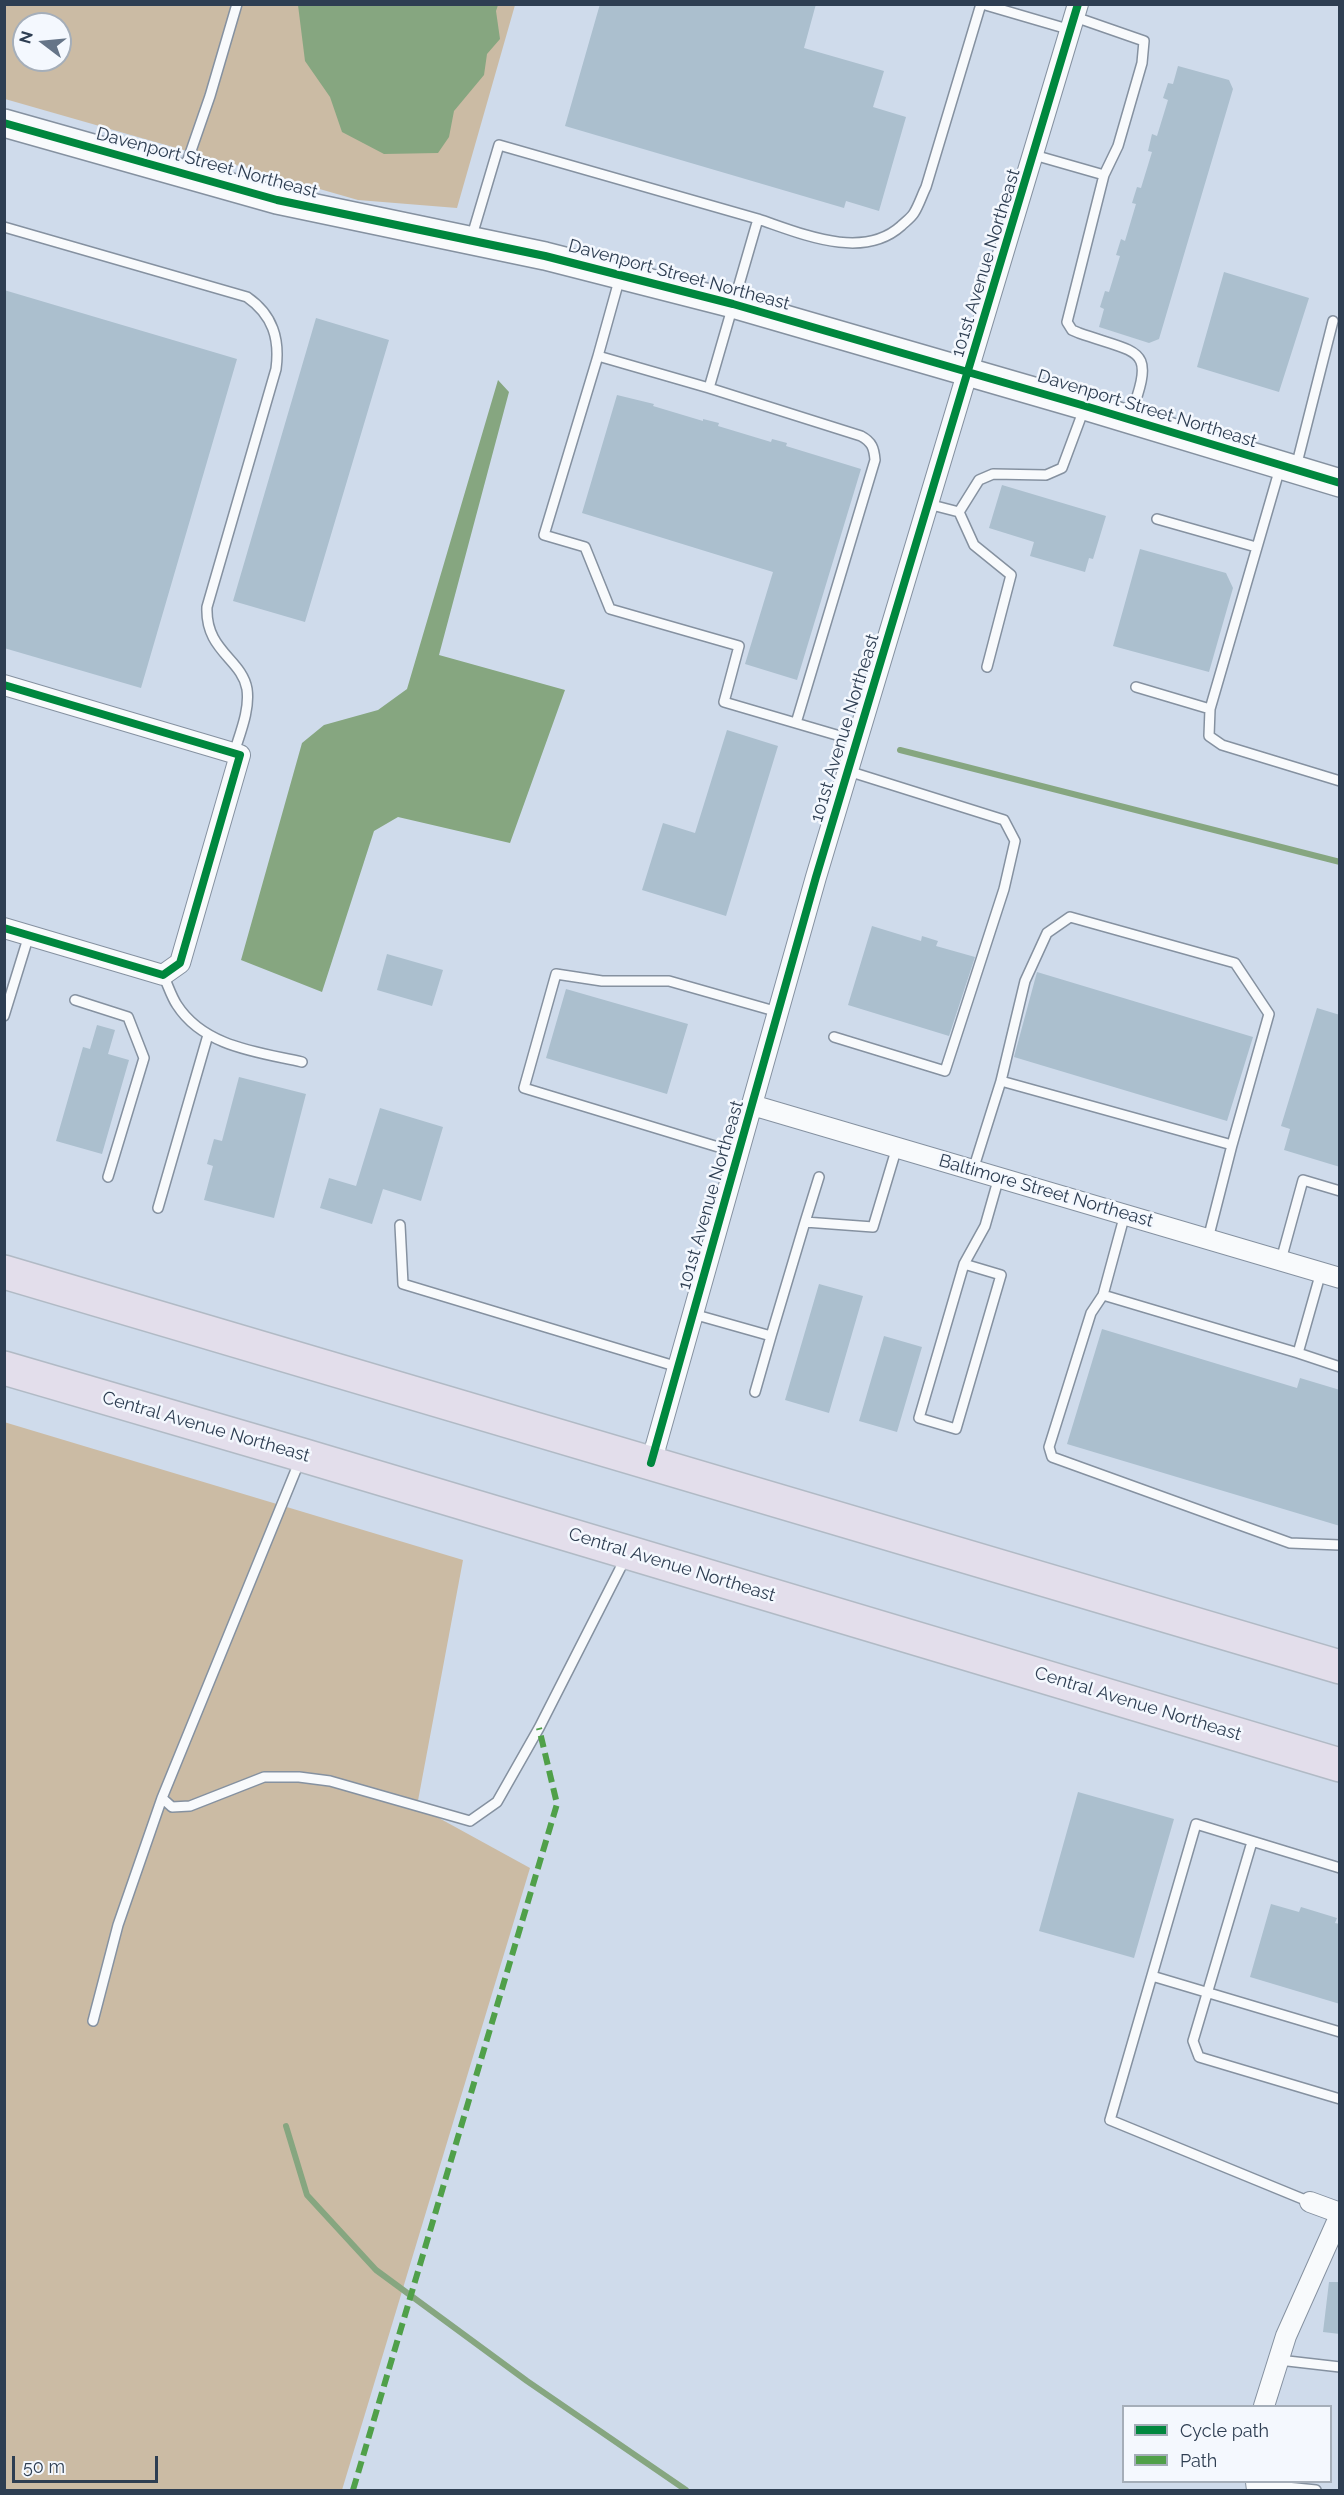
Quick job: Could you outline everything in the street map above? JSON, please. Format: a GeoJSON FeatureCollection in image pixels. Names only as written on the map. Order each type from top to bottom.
{"type":"FeatureCollection","features":[{"type":"Feature","properties":{"kind":"highway"},"geometry":{"type":"LineString","coordinates":[[4,1272],[1340,1667]]}},
{"type":"Feature","properties":{"kind":"highway","name":"Central Avenue Northeast"},"geometry":{"type":"LineString","coordinates":[[4,1368],[1340,1765]]}},
{"type":"Feature","properties":{"kind":"street","name":"101st Avenue Northeast"},"geometry":{"type":"LineString","coordinates":[[651,1463],[848,771],[1075,17]]}},
{"type":"Feature","properties":{"kind":"street","name":"Davenport Street Northeast"},"geometry":{"type":"LineString","coordinates":[[4,123],[331,213],[471,240],[621,274],[733,304],[1340,483]]}},
{"type":"Feature","properties":{"kind":"street"},"geometry":{"type":"LineString","coordinates":[[4,685],[240,755],[180,963],[163,975],[4,928]]}},
{"type":"Feature","properties":{"kind":"street","name":"Baltimore Street Northeast"},"geometry":{"type":"LineString","coordinates":[[752,1105],[1330,1275]]}},
{"type":"Feature","properties":{"kind":"street"},"geometry":{"type":"LineString","coordinates":[[1264,2405],[1286,2336],[1340,2214],[1310,2202]]}},
{"type":"Feature","properties":{"kind":"lane"},"geometry":{"type":"LineString","coordinates":[[183,174],[210,96],[237,4]]}},
{"type":"Feature","properties":{"kind":"lane"},"geometry":{"type":"LineString","coordinates":[[471,240],[499,146],[758,219],[815,238],[846,242],[874,240],[895,232],[914,214],[926,187],[982,4],[1075,17],[1144,40],[1142,63],[1121,136],[1104,175],[1067,322],[1072,330],[1078,333],[1137,354],[1144,364],[1143,383],[1130,420]]}},
{"type":"Feature","properties":{"kind":"lane"},"geometry":{"type":"LineString","coordinates":[[1034,155],[1104,175]]}},
{"type":"Feature","properties":{"kind":"lane"},"geometry":{"type":"LineString","coordinates":[[709,388],[758,219]]}},
{"type":"Feature","properties":{"kind":"lane"},"geometry":{"type":"LineString","coordinates":[[4,227],[247,297],[259,305],[274,327],[278,354],[276,369],[207,607],[206,621],[211,633],[247,687],[245,715],[234,753]]}},
{"type":"Feature","properties":{"kind":"lane"},"geometry":{"type":"LineString","coordinates":[[621,274],[544,535],[585,547],[610,609],[739,646],[724,702],[857,741]]}},
{"type":"Feature","properties":{"kind":"lane"},"geometry":{"type":"LineString","coordinates":[[1333,321],[1288,467],[1256,547],[1210,709],[1209,736],[1222,745],[1340,782]]}},
{"type":"Feature","properties":{"kind":"lane"},"geometry":{"type":"LineString","coordinates":[[598,356],[861,436],[869,441],[874,449],[875,460],[796,723]]}},
{"type":"Feature","properties":{"kind":"lane"},"geometry":{"type":"LineString","coordinates":[[959,512],[979,480],[993,474],[1046,475],[1062,468],[1085,406]]}},
{"type":"Feature","properties":{"kind":"lane"},"geometry":{"type":"LineString","coordinates":[[928,504],[959,512]]}},
{"type":"Feature","properties":{"kind":"lane"},"geometry":{"type":"LineString","coordinates":[[959,512],[974,545],[1011,576],[987,668]]}},
{"type":"Feature","properties":{"kind":"lane"},"geometry":{"type":"LineString","coordinates":[[1157,519],[1256,547]]}},
{"type":"Feature","properties":{"kind":"lane"},"geometry":{"type":"LineString","coordinates":[[1136,687],[1210,709]]}},
{"type":"Feature","properties":{"kind":"lane"},"geometry":{"type":"LineString","coordinates":[[834,1037],[945,1071],[1004,889],[1015,841],[1004,820],[848,771]]}},
{"type":"Feature","properties":{"kind":"lane"},"geometry":{"type":"LineString","coordinates":[[973,1170],[1001,1081],[1024,981],[1047,933],[1070,916],[1235,963],[1269,1014],[1208,1239]]}},
{"type":"Feature","properties":{"kind":"lane"},"geometry":{"type":"LineString","coordinates":[[4,1016],[29,935]]}},
{"type":"Feature","properties":{"kind":"lane"},"geometry":{"type":"LineString","coordinates":[[738,1153],[524,1088],[527,1076],[556,974],[602,981],[669,981],[778,1012]]}},
{"type":"Feature","properties":{"kind":"lane"},"geometry":{"type":"LineString","coordinates":[[163,975],[176,1004],[190,1023],[208,1035],[237,1047],[302,1062]]}},
{"type":"Feature","properties":{"kind":"lane"},"geometry":{"type":"LineString","coordinates":[[75,1000],[128,1017],[144,1058],[108,1177]]}},
{"type":"Feature","properties":{"kind":"lane"},"geometry":{"type":"LineString","coordinates":[[158,1208],[208,1035]]}},
{"type":"Feature","properties":{"kind":"lane"},"geometry":{"type":"LineString","coordinates":[[1001,1081],[1232,1145]]}},
{"type":"Feature","properties":{"kind":"lane"},"geometry":{"type":"LineString","coordinates":[[805,1222],[873,1227],[897,1147]]}},
{"type":"Feature","properties":{"kind":"lane"},"geometry":{"type":"LineString","coordinates":[[755,1392],[819,1176]]}},
{"type":"Feature","properties":{"kind":"lane"},"geometry":{"type":"LineString","coordinates":[[964,1264],[1001,1275],[956,1429],[918,1418],[964,1264],[985,1226],[999,1177]]}},
{"type":"Feature","properties":{"kind":"lane"},"geometry":{"type":"LineString","coordinates":[[1281,1260],[1303,1180],[1340,1191]]}},
{"type":"Feature","properties":{"kind":"lane"},"geometry":{"type":"LineString","coordinates":[[1125,1215],[1103,1295],[1091,1313],[1049,1447],[1052,1457],[1290,1543],[1340,1545]]}},
{"type":"Feature","properties":{"kind":"lane"},"geometry":{"type":"LineString","coordinates":[[400,1225],[403,1284],[678,1367]]}},
{"type":"Feature","properties":{"kind":"lane"},"geometry":{"type":"LineString","coordinates":[[1298,1353],[1330,1275]]}},
{"type":"Feature","properties":{"kind":"lane"},"geometry":{"type":"LineString","coordinates":[[1103,1295],[1340,1367]]}},
{"type":"Feature","properties":{"kind":"lane"},"geometry":{"type":"LineString","coordinates":[[693,1314],[771,1336]]}},
{"type":"Feature","properties":{"kind":"lane"},"geometry":{"type":"LineString","coordinates":[[93,2021],[118,1925],[162,1798],[302,1455]]}},
{"type":"Feature","properties":{"kind":"lane"},"geometry":{"type":"LineString","coordinates":[[162,1798],[172,1807],[190,1806],[264,1777],[299,1777],[330,1781],[470,1821],[497,1802],[539,1728],[629,1552]]}},
{"type":"Feature","properties":{"kind":"lane"},"geometry":{"type":"LineString","coordinates":[[1310,2202],[1110,2120],[1196,1824],[1340,1868]]}},
{"type":"Feature","properties":{"kind":"lane"},"geometry":{"type":"LineString","coordinates":[[1252,1842],[1193,2042],[1199,2057],[1340,2099]]}},
{"type":"Feature","properties":{"kind":"lane"},"geometry":{"type":"LineString","coordinates":[[1152,1976],[1340,2032]]}},
{"type":"Feature","properties":{"kind":"lane"},"geometry":{"type":"LineString","coordinates":[[1279,2360],[1340,2367]]}},
{"type":"Feature","properties":{"kind":"lane"},"geometry":{"type":"LineString","coordinates":[[1257,2485],[1316,2490]]}},
{"type":"Feature","properties":{"kind":"shaded area"},"geometry":{"type":"Polygon","coordinates":[[[4,5],[515,5],[457,208],[358,200],[5,99],[4,5]]]}},
{"type":"Feature","properties":{"kind":"shaded area"},"geometry":{"type":"Polygon","coordinates":[[[298,5],[498,5],[496,11],[500,39],[487,54],[484,75],[454,111],[449,137],[438,153],[384,154],[342,132],[330,97],[305,61],[298,5]]]}},
{"type":"Feature","properties":{"kind":"shaded area"},"geometry":{"type":"Polygon","coordinates":[[[498,380],[509,392],[439,655],[565,690],[510,843],[398,817],[374,831],[322,992],[241,960],[302,743],[324,725],[378,710],[407,689],[498,380]]]}},
{"type":"Feature","properties":{"kind":"shaded area"},"geometry":{"type":"Polygon","coordinates":[[[4,1422],[463,1560],[417,1806],[530,1868],[342,2490],[5,2490],[4,1422]]]}},
{"type":"Feature","properties":{"kind":"building"},"geometry":{"type":"Polygon","coordinates":[[[600,4],[816,4],[804,48],[884,71],[873,107],[906,117],[879,211],[846,201],[844,208],[565,126],[600,4]]]}},
{"type":"Feature","properties":{"kind":"building"},"geometry":{"type":"Polygon","coordinates":[[[1178,66],[1229,80],[1233,89],[1159,339],[1149,343],[1099,327],[1104,309],[1100,307],[1105,291],[1109,292],[1120,256],[1116,255],[1121,239],[1125,241],[1136,204],[1132,203],[1137,187],[1141,188],[1152,152],[1148,151],[1152,134],[1157,136],[1168,100],[1163,98],[1168,83],[1173,84],[1178,66]]]}},
{"type":"Feature","properties":{"kind":"building"},"geometry":{"type":"Polygon","coordinates":[[[1224,272],[1309,298],[1279,392],[1197,367],[1224,272]]]}},
{"type":"Feature","properties":{"kind":"building"},"geometry":{"type":"Polygon","coordinates":[[[4,290],[237,359],[141,688],[4,648],[4,290]]]}},
{"type":"Feature","properties":{"kind":"building"},"geometry":{"type":"Polygon","coordinates":[[[316,318],[389,340],[305,622],[233,601],[316,318]]]}},
{"type":"Feature","properties":{"kind":"building"},"geometry":{"type":"Polygon","coordinates":[[[617,395],[654,404],[653,406],[703,421],[703,419],[719,423],[718,426],[771,442],[772,439],[787,443],[786,446],[861,469],[797,680],[745,664],[773,572],[582,513],[617,395]]]}},
{"type":"Feature","properties":{"kind":"building"},"geometry":{"type":"Polygon","coordinates":[[[1002,485],[1106,516],[1093,559],[1089,558],[1085,572],[1030,556],[1034,542],[989,528],[1002,485]]]}},
{"type":"Feature","properties":{"kind":"building"},"geometry":{"type":"Polygon","coordinates":[[[1140,549],[1226,573],[1233,588],[1209,672],[1113,646],[1140,549]]]}},
{"type":"Feature","properties":{"kind":"building"},"geometry":{"type":"Polygon","coordinates":[[[727,730],[778,746],[726,916],[642,890],[663,823],[695,833],[727,730]]]}},
{"type":"Feature","properties":{"kind":"building"},"geometry":{"type":"Polygon","coordinates":[[[872,926],[921,941],[922,936],[938,941],[936,946],[975,957],[949,1036],[848,1005],[872,926]]]}},
{"type":"Feature","properties":{"kind":"building"},"geometry":{"type":"Polygon","coordinates":[[[387,954],[443,970],[432,1006],[377,990],[387,954]]]}},
{"type":"Feature","properties":{"kind":"building"},"geometry":{"type":"Polygon","coordinates":[[[1037,972],[1253,1037],[1227,1121],[1014,1057],[1037,972]]]}},
{"type":"Feature","properties":{"kind":"building"},"geometry":{"type":"Polygon","coordinates":[[[566,989],[688,1024],[667,1094],[546,1058],[566,989]]]}},
{"type":"Feature","properties":{"kind":"building"},"geometry":{"type":"Polygon","coordinates":[[[1317,1008],[1340,1015],[1340,1167],[1284,1150],[1290,1129],[1281,1126],[1317,1008]]]}},
{"type":"Feature","properties":{"kind":"building"},"geometry":{"type":"Polygon","coordinates":[[[97,1025],[115,1030],[108,1054],[129,1060],[102,1154],[56,1141],[83,1047],[90,1049],[97,1025]]]}},
{"type":"Feature","properties":{"kind":"building"},"geometry":{"type":"Polygon","coordinates":[[[239,1077],[306,1094],[274,1218],[204,1200],[213,1166],[207,1164],[214,1139],[222,1141],[239,1077]]]}},
{"type":"Feature","properties":{"kind":"building"},"geometry":{"type":"Polygon","coordinates":[[[380,1108],[443,1127],[421,1201],[383,1189],[372,1224],[320,1208],[329,1178],[356,1186],[380,1108]]]}},
{"type":"Feature","properties":{"kind":"building"},"geometry":{"type":"Polygon","coordinates":[[[819,1284],[863,1296],[829,1413],[785,1400],[819,1284]]]}},
{"type":"Feature","properties":{"kind":"building"},"geometry":{"type":"Polygon","coordinates":[[[1102,1329],[1297,1388],[1300,1378],[1340,1390],[1340,1526],[1067,1444],[1102,1329]]]}},
{"type":"Feature","properties":{"kind":"building"},"geometry":{"type":"Polygon","coordinates":[[[884,1336],[922,1347],[897,1432],[859,1421],[884,1336]]]}},
{"type":"Feature","properties":{"kind":"building"},"geometry":{"type":"Polygon","coordinates":[[[1078,1792],[1174,1819],[1134,1958],[1039,1931],[1078,1792]]]}},
{"type":"Feature","properties":{"kind":"building"},"geometry":{"type":"Polygon","coordinates":[[[1271,1904],[1299,1912],[1301,1907],[1337,1918],[1335,1923],[1340,1924],[1340,2004],[1250,1977],[1271,1904]]]}},
{"type":"Feature","properties":{"kind":"building"},"geometry":{"type":"Polygon","coordinates":[[[1329,2282],[1340,2282],[1340,2334],[1323,2332],[1329,2282]]]}},
{"type":"Feature","properties":{"kind":"waterway"},"geometry":{"type":"LineString","coordinates":[[900,750],[1340,862]]}},
{"type":"Feature","properties":{"kind":"waterway"},"geometry":{"type":"LineString","coordinates":[[286,2126],[307,2195],[376,2270],[527,2381],[686,2490]]}},
{"type":"Feature","properties":{"kind":"marked path"},"geometry":{"type":"LineString","coordinates":[[353,2490],[557,1804],[539,1728]]}},
{"type":"Feature","properties":{"kind":"cycle path"},"geometry":{"type":"LineString","coordinates":[[651,1463],[816,877],[1078,4]]}},
{"type":"Feature","properties":{"kind":"cycle path"},"geometry":{"type":"LineString","coordinates":[[4,123],[277,200],[545,256],[733,304],[1340,483]]}},
{"type":"Feature","properties":{"kind":"cycle path"},"geometry":{"type":"LineString","coordinates":[[4,685],[240,755],[180,963],[163,975],[4,928]]}}]}
